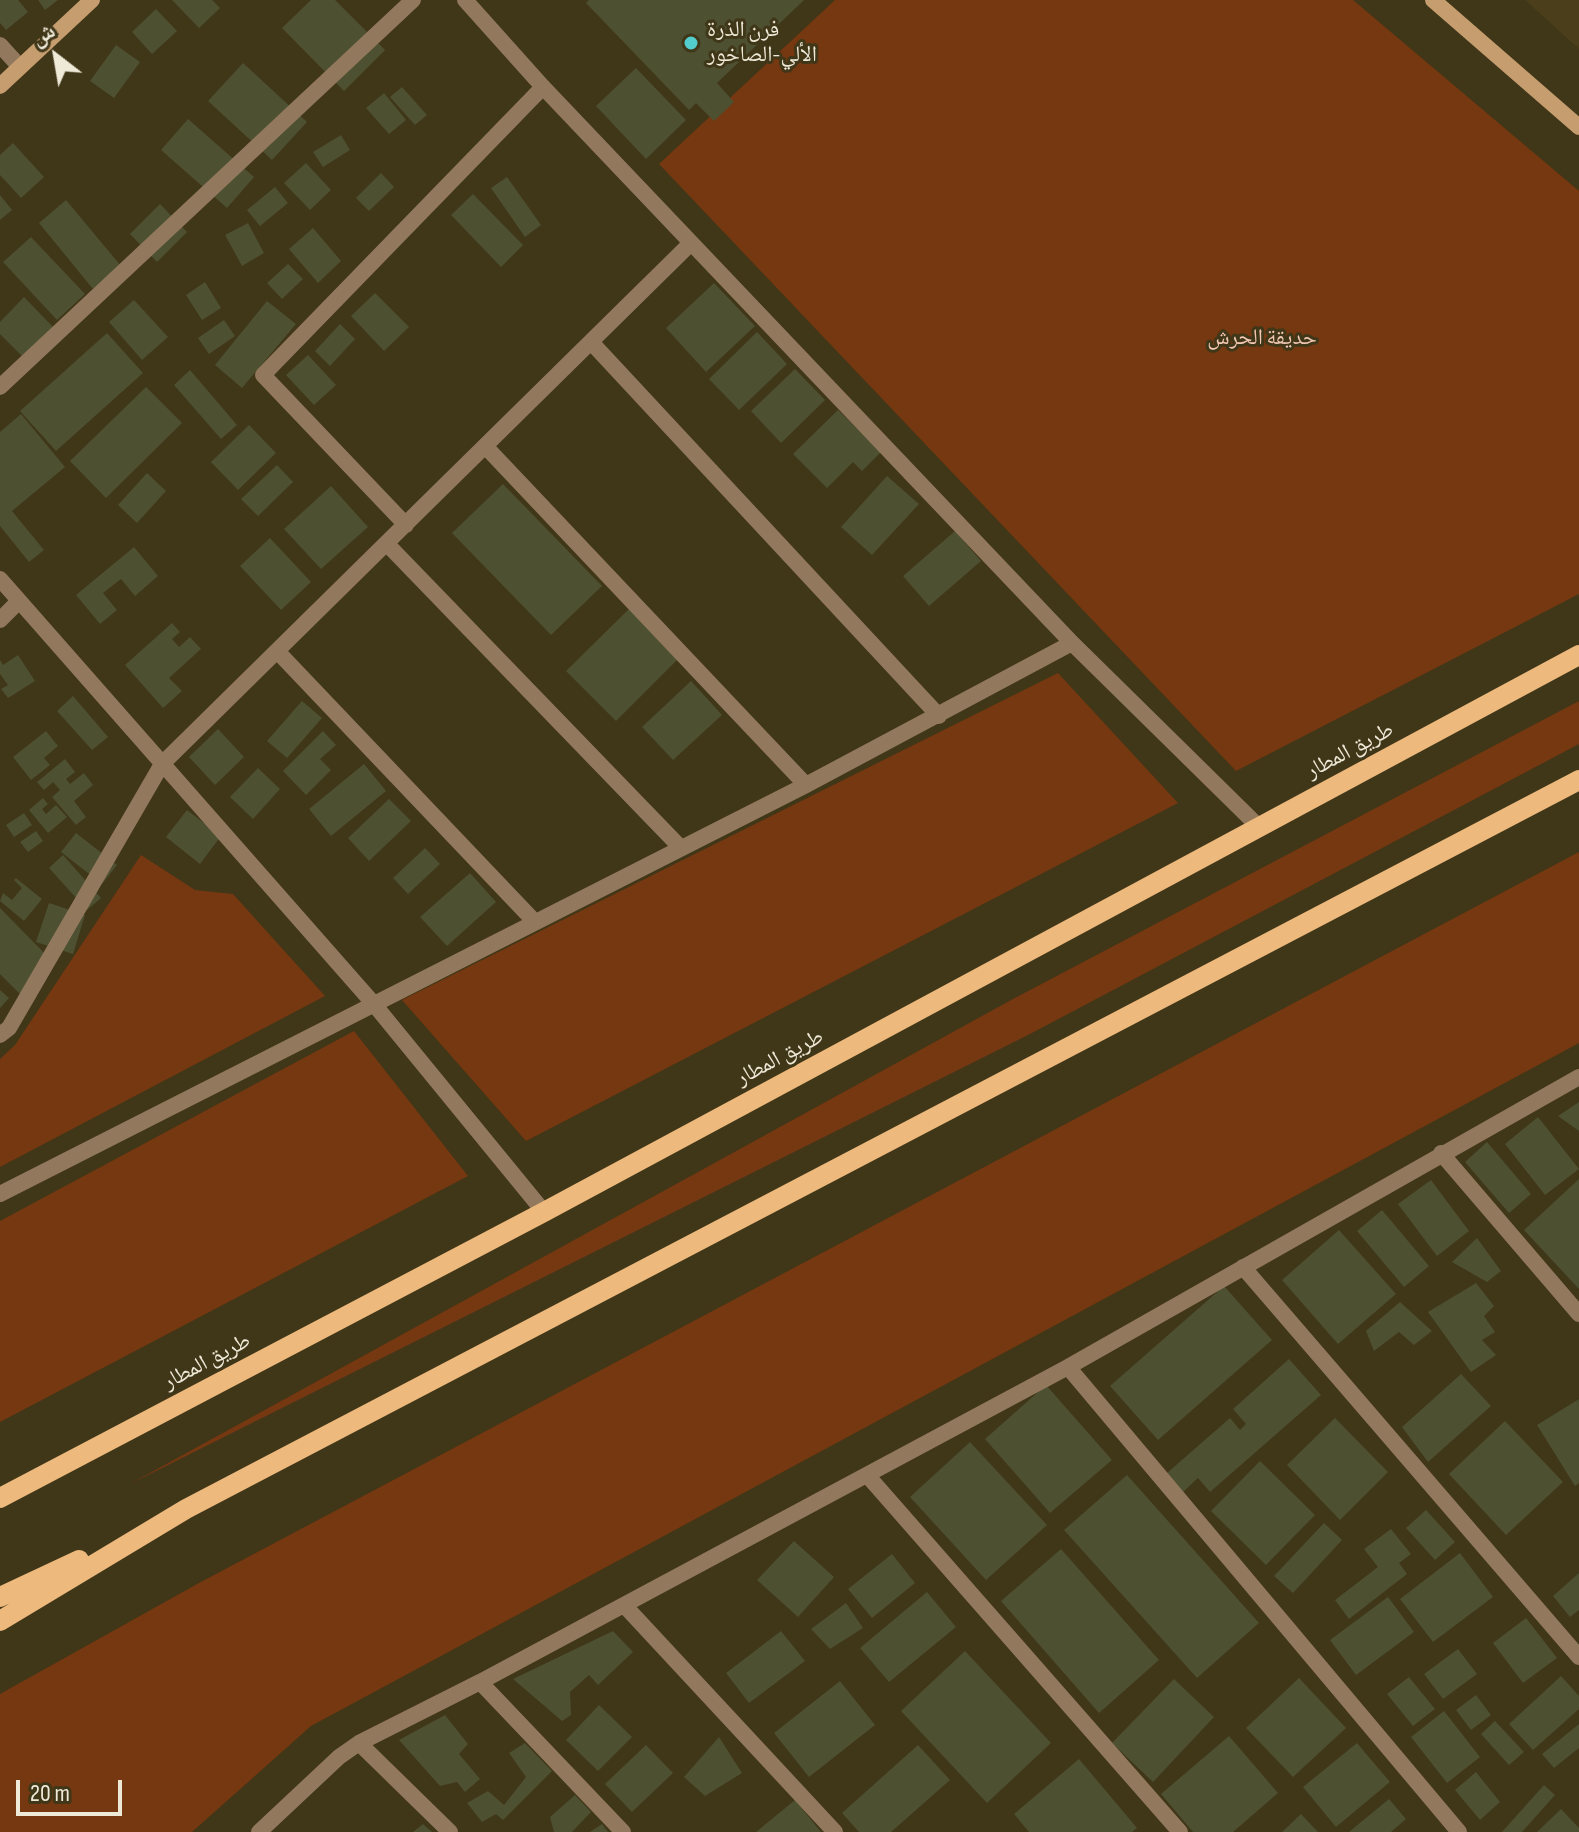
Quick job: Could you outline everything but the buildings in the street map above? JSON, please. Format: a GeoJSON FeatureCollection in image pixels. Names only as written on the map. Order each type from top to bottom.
{"type":"FeatureCollection","features":[{"type":"Feature","properties":{"kind":"main road"},"geometry":{"type":"LineString","coordinates":[[0,86],[92,0]]}},
{"type":"Feature","properties":{"kind":"main road"},"geometry":{"type":"LineString","coordinates":[[1433,0],[1579,127]]}},
{"type":"Feature","properties":{"kind":"main road","name":"طريق المطار"},"geometry":{"type":"LineString","coordinates":[[0,1498],[544,1212],[1579,655]]}},
{"type":"Feature","properties":{"kind":"main road"},"geometry":{"type":"LineString","coordinates":[[0,1597],[186,1509],[1579,780]]}},
{"type":"Feature","properties":{"kind":"main road"},"geometry":{"type":"LineString","coordinates":[[0,1510],[148,1420]]}},
{"type":"Feature","properties":{"kind":"main road"},"geometry":{"type":"LineString","coordinates":[[0,1621],[186,1509]]}},
{"type":"Feature","properties":{"kind":"street"},"geometry":{"type":"LineString","coordinates":[[0,387],[413,0]]}},
{"type":"Feature","properties":{"kind":"street"},"geometry":{"type":"LineString","coordinates":[[465,0],[543,87],[1072,643],[1259,827]]}},
{"type":"Feature","properties":{"kind":"street"},"geometry":{"type":"LineString","coordinates":[[0,45],[20,67]]}},
{"type":"Feature","properties":{"kind":"street"},"geometry":{"type":"LineString","coordinates":[[406,525],[263,375],[543,87]]}},
{"type":"Feature","properties":{"kind":"street"},"geometry":{"type":"LineString","coordinates":[[0,1035],[9,1028],[162,764],[691,243]]}},
{"type":"Feature","properties":{"kind":"street"},"geometry":{"type":"LineString","coordinates":[[591,342],[939,716]]}},
{"type":"Feature","properties":{"kind":"street"},"geometry":{"type":"LineString","coordinates":[[485,446],[806,785]]}},
{"type":"Feature","properties":{"kind":"street"},"geometry":{"type":"LineString","coordinates":[[387,544],[681,848]]}},
{"type":"Feature","properties":{"kind":"street"},"geometry":{"type":"LineString","coordinates":[[0,579],[373,1003],[544,1212]]}},
{"type":"Feature","properties":{"kind":"street"},"geometry":{"type":"LineString","coordinates":[[0,620],[19,601]]}},
{"type":"Feature","properties":{"kind":"street"},"geometry":{"type":"LineString","coordinates":[[0,1194],[806,785],[1072,643]]}},
{"type":"Feature","properties":{"kind":"street"},"geometry":{"type":"LineString","coordinates":[[277,651],[535,922]]}},
{"type":"Feature","properties":{"kind":"street"},"geometry":{"type":"LineString","coordinates":[[259,1832],[339,1757],[359,1743],[480,1682],[1068,1367],[1579,1077]]}},
{"type":"Feature","properties":{"kind":"street"},"geometry":{"type":"LineString","coordinates":[[1441,1153],[1579,1314]]}},
{"type":"Feature","properties":{"kind":"street"},"geometry":{"type":"LineString","coordinates":[[1243,1267],[1579,1657]]}},
{"type":"Feature","properties":{"kind":"street"},"geometry":{"type":"LineString","coordinates":[[1068,1367],[1459,1832]]}},
{"type":"Feature","properties":{"kind":"street"},"geometry":{"type":"LineString","coordinates":[[867,1475],[1180,1832]]}},
{"type":"Feature","properties":{"kind":"street"},"geometry":{"type":"LineString","coordinates":[[624,1605],[835,1832]]}},
{"type":"Feature","properties":{"kind":"street"},"geometry":{"type":"LineString","coordinates":[[480,1682],[623,1832]]}},
{"type":"Feature","properties":{"kind":"street"},"geometry":{"type":"LineString","coordinates":[[359,1743],[450,1832]]}},
{"type":"Feature","properties":{"kind":"shaded area"},"geometry":{"type":"Polygon","coordinates":[[[1525,0],[1579,0],[1579,49],[1525,0]]]}},
{"type":"Feature","properties":{"kind":"green space","name":"حديقة الحرش"},"geometry":{"type":"Polygon","coordinates":[[[835,0],[1353,0],[1579,191],[1579,594],[1236,771],[659,164],[835,0]]]}},
{"type":"Feature","properties":{"kind":"green space"},"geometry":{"type":"Polygon","coordinates":[[[1058,673],[1178,803],[526,1141],[402,1000],[1058,673]]]}},
{"type":"Feature","properties":{"kind":"green space"},"geometry":{"type":"Polygon","coordinates":[[[1579,701],[1579,744],[1030,1034],[130,1484],[1013,999],[1579,701]]]}},
{"type":"Feature","properties":{"kind":"green space"},"geometry":{"type":"Polygon","coordinates":[[[1579,852],[1579,1043],[311,1726],[192,1832],[0,1832],[0,1694],[199,1583],[1579,852]]]}},
{"type":"Feature","properties":{"kind":"green space"},"geometry":{"type":"Polygon","coordinates":[[[141,855],[195,890],[233,894],[325,996],[0,1167],[0,1059],[15,1045],[141,855]]]}},
{"type":"Feature","properties":{"kind":"green space"},"geometry":{"type":"Polygon","coordinates":[[[354,1031],[468,1176],[0,1422],[0,1221],[354,1031]]]}},
{"type":"Feature","properties":{"kind":"place","name":"فرن الذرة الألي-الصاخور"},"geometry":{"type":"Point","coordinates":[691,43]}}]}
